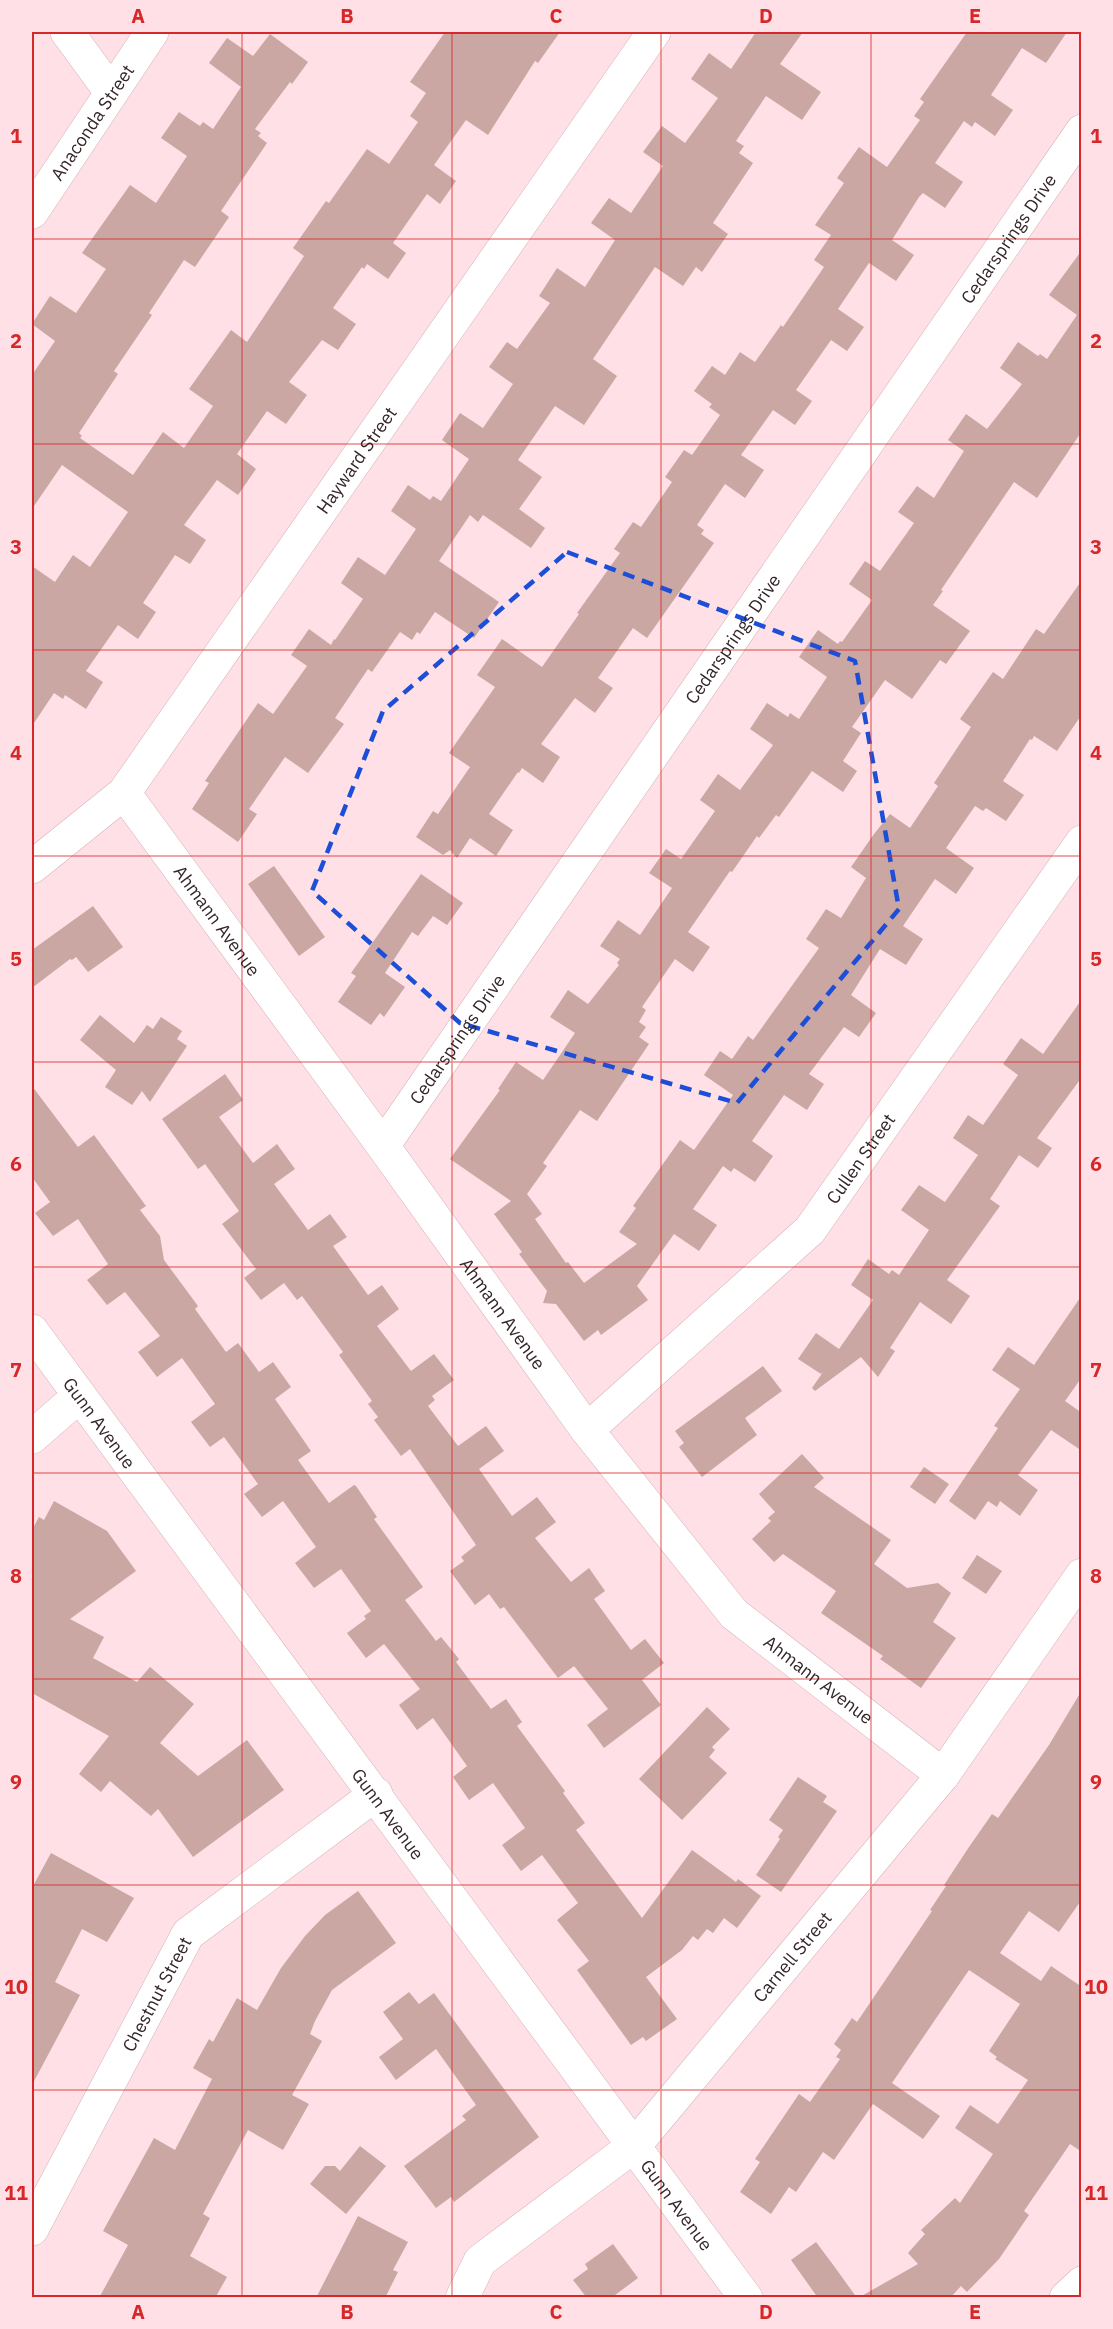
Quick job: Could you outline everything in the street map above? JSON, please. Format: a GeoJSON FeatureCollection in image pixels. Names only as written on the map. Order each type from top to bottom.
{"type":"FeatureCollection","features":[{"type":"Feature","properties":{"kind":"street"},"geometry":{"type":"LineString","coordinates":[[67,32],[111,92]]}},
{"type":"Feature","properties":{"kind":"street","name":"Anaconda Street"},"geometry":{"type":"LineString","coordinates":[[32,212],[153,32]]}},
{"type":"Feature","properties":{"kind":"street","name":"Hayward Street"},"geometry":{"type":"LineString","coordinates":[[32,867],[124,794],[654,32]]}},
{"type":"Feature","properties":{"kind":"street","name":"Cedarsprings Drive"},"geometry":{"type":"LineString","coordinates":[[383,1146],[1082,131]]}},
{"type":"Feature","properties":{"kind":"street","name":"Ahmann Avenue"},"geometry":{"type":"LineString","coordinates":[[124,794],[383,1146],[586,1430],[735,1614],[943,1775]]}},
{"type":"Feature","properties":{"kind":"street","name":"Cullen Street"},"geometry":{"type":"LineString","coordinates":[[586,1430],[810,1230],[1082,842]]}},
{"type":"Feature","properties":{"kind":"street","name":"Gunn Avenue"},"geometry":{"type":"LineString","coordinates":[[32,1331],[746,2298]]}},
{"type":"Feature","properties":{"kind":"street"},"geometry":{"type":"LineString","coordinates":[[32,1437],[79,1396]]}},
{"type":"Feature","properties":{"kind":"street","name":"Carnell Street"},"geometry":{"type":"LineString","coordinates":[[462,2298],[480,2261],[635,2145],[943,1775],[1082,1575]]}},
{"type":"Feature","properties":{"kind":"street","name":"Chestnut Street"},"geometry":{"type":"LineString","coordinates":[[32,2229],[188,1934],[376,1794]]}},
{"type":"Feature","properties":{"kind":"street"},"geometry":{"type":"LineString","coordinates":[[1066,2298],[1082,2283]]}},
{"type":"Feature","properties":{"kind":"highlighted area"},"geometry":{"type":"Polygon","coordinates":[[[567,552],[855,661],[899,909],[737,1103],[460,1023],[312,891],[383,711],[567,552]]]}},
{"type":"Feature","properties":{"kind":"building"},"geometry":{"type":"Polygon","coordinates":[[[445,32],[560,32],[538,63],[535,61],[488,135],[466,120],[434,165],[456,181],[440,204],[427,194],[393,243],[406,253],[388,279],[367,264],[364,269],[362,267],[333,308],[356,324],[338,350],[322,340],[289,382],[307,395],[286,424],[267,411],[237,454],[256,469],[238,495],[217,480],[184,525],[206,540],[190,564],[175,555],[143,603],[156,612],[138,639],[118,625],[86,671],[103,682],[86,709],[65,695],[63,699],[54,693],[32,726],[32,566],[55,582],[73,555],[90,567],[128,512],[62,465],[32,509],[32,375],[55,341],[32,324],[50,296],[76,313],[106,269],[82,253],[130,185],[156,203],[187,156],[161,138],[179,112],[200,126],[203,122],[213,129],[241,87],[209,63],[227,38],[253,56],[270,34],[308,62],[255,129],[261,133],[258,136],[267,143],[221,211],[229,217],[195,267],[184,260],[149,313],[152,315],[114,371],[118,374],[79,433],[82,436],[80,438],[133,475],[163,432],[184,448],[213,406],[189,389],[231,330],[247,342],[304,256],[293,248],[326,201],[329,203],[367,149],[389,164],[418,122],[410,116],[426,93],[410,82],[445,32]]]}},
{"type":"Feature","properties":{"kind":"building"},"geometry":{"type":"Polygon","coordinates":[[[756,32],[803,32],[780,64],[821,92],[802,120],[766,96],[736,141],[744,146],[739,153],[753,163],[713,223],[728,234],[702,272],[696,267],[683,286],[655,267],[593,359],[617,376],[584,425],[555,406],[518,460],[542,477],[519,509],[545,528],[531,548],[483,515],[478,522],[470,515],[439,561],[499,602],[474,638],[435,612],[420,634],[417,632],[412,640],[400,632],[372,672],[368,669],[335,718],[344,724],[308,773],[285,757],[249,809],[257,814],[238,842],[192,809],[209,783],[205,781],[258,703],[273,714],[307,666],[291,655],[309,629],[331,645],[335,640],[363,599],[341,583],[358,557],[385,575],[416,529],[391,511],[408,485],[430,500],[433,496],[441,501],[469,459],[442,440],[460,413],[483,428],[513,384],[489,367],[507,342],[517,349],[550,303],[539,296],[557,268],[585,287],[615,240],[591,223],[609,198],[631,213],[663,166],[643,152],[662,126],[685,143],[718,98],[691,79],[709,53],[731,69],[756,32]]]}},
{"type":"Feature","properties":{"kind":"building"},"geometry":{"type":"Polygon","coordinates":[[[967,32],[1067,32],[1046,63],[1022,48],[991,95],[1013,110],[995,136],[975,122],[972,127],[964,121],[935,163],[963,182],[945,208],[923,193],[919,197],[892,240],[914,255],[896,281],[869,263],[838,309],[864,327],[847,351],[831,340],[796,390],[812,401],[795,425],[773,410],[741,455],[764,470],[745,498],[725,484],[697,525],[704,530],[701,534],[714,543],[647,638],[633,628],[598,678],[613,688],[595,713],[575,698],[541,744],[560,757],[543,783],[522,768],[518,772],[489,814],[513,830],[496,856],[470,838],[457,858],[450,850],[443,855],[416,837],[433,811],[438,814],[470,767],[449,753],[495,687],[477,675],[502,639],[542,667],[620,553],[614,549],[633,522],[641,527],[672,482],[665,477],[684,450],[692,455],[720,415],[709,407],[712,404],[694,391],[712,366],[725,375],[740,352],[755,362],[781,325],[783,327],[824,267],[814,260],[831,235],[815,225],[844,183],[837,178],[859,147],[887,167],[920,120],[914,116],[924,102],[920,99],[967,32]]]}},
{"type":"Feature","properties":{"kind":"building"},"geometry":{"type":"Polygon","coordinates":[[[1082,250],[1082,431],[1037,498],[1014,482],[941,590],[943,591],[933,605],[970,631],[946,664],[940,660],[912,699],[885,680],[852,727],[861,733],[843,761],[857,771],[843,792],[812,771],[779,817],[776,815],[759,838],[757,836],[688,932],[710,947],[693,972],[675,959],[642,1007],[646,1010],[639,1022],[646,1027],[639,1037],[649,1044],[597,1121],[580,1110],[543,1163],[547,1166],[527,1194],[542,1214],[535,1219],[566,1263],[568,1262],[584,1283],[637,1244],[619,1232],[636,1208],[633,1206],[680,1140],[694,1150],[733,1095],[704,1075],[720,1051],[732,1059],[748,1036],[753,1040],[819,948],[806,939],[826,909],[841,918],[866,878],[851,867],[874,834],[890,814],[910,828],[938,786],[934,783],[971,727],[960,719],[993,672],[1003,679],[1036,629],[1044,634],[1082,580],[1082,714],[1057,751],[1034,736],[1032,740],[1030,739],[1003,781],[1024,795],[1006,821],[986,808],[983,811],[975,806],[946,848],[974,868],[956,894],[935,879],[903,926],[923,939],[906,965],[880,949],[851,995],[876,1013],[859,1037],[844,1027],[809,1074],[824,1084],[807,1110],[784,1095],[752,1141],[773,1156],[755,1182],[734,1168],[731,1172],[723,1166],[693,1209],[717,1225],[699,1251],[674,1234],[637,1286],[648,1300],[601,1335],[598,1330],[584,1341],[556,1304],[543,1303],[547,1291],[519,1254],[522,1252],[494,1214],[511,1201],[450,1159],[500,1090],[498,1089],[516,1062],[543,1080],[575,1033],[550,1017],[568,990],[588,1004],[619,965],[617,963],[620,959],[600,946],[618,920],[640,935],[672,888],[649,873],[666,849],[681,859],[715,811],[700,800],[718,774],[740,790],[773,745],[750,729],[767,703],[788,717],[790,713],[799,719],[827,677],[799,657],[818,630],[838,644],[842,642],[872,600],[849,584],[865,561],[880,571],[914,523],[898,512],[917,486],[934,498],[964,451],[948,440],[966,414],[987,429],[1022,384],[1000,368],[1018,342],[1038,356],[1040,354],[1047,359],[1077,315],[1049,295],[1082,250]]]}},
{"type":"Feature","properties":{"kind":"building"},"geometry":{"type":"Polygon","coordinates":[[[274,866],[325,937],[299,956],[248,884],[274,866]]]}},
{"type":"Feature","properties":{"kind":"building"},"geometry":{"type":"Polygon","coordinates":[[[421,874],[463,903],[447,925],[433,916],[418,936],[412,932],[385,973],[405,987],[384,1017],[380,1013],[371,1025],[338,1002],[356,976],[351,973],[421,874]]]}},
{"type":"Feature","properties":{"kind":"building"},"geometry":{"type":"Polygon","coordinates":[[[93,906],[123,947],[88,972],[76,957],[70,959],[32,988],[32,950],[93,906]]]}},
{"type":"Feature","properties":{"kind":"building"},"geometry":{"type":"Polygon","coordinates":[[[1082,999],[1082,1077],[1037,1138],[1052,1148],[1038,1168],[1019,1155],[990,1199],[1000,1206],[947,1280],[970,1296],[951,1324],[920,1302],[890,1348],[895,1351],[878,1377],[861,1357],[815,1391],[812,1388],[823,1372],[821,1374],[798,1359],[816,1333],[839,1349],[873,1300],[851,1285],[868,1259],[889,1274],[892,1270],[899,1275],[929,1230],[901,1210],[919,1185],[945,1202],[978,1155],[953,1138],[968,1115],[983,1125],[1018,1075],[1003,1064],[1021,1038],[1043,1054],[1082,999]]]}},
{"type":"Feature","properties":{"kind":"building"},"geometry":{"type":"Polygon","coordinates":[[[100,1015],[134,1043],[147,1025],[153,1029],[161,1017],[182,1031],[177,1039],[187,1046],[150,1102],[142,1091],[132,1105],[105,1087],[116,1070],[80,1040],[100,1015]]]}},
{"type":"Feature","properties":{"kind":"building"},"geometry":{"type":"Polygon","coordinates":[[[225,1074],[243,1100],[219,1117],[253,1163],[277,1144],[295,1169],[274,1184],[308,1230],[330,1214],[347,1237],[333,1246],[368,1295],[382,1285],[399,1309],[377,1326],[411,1371],[434,1354],[454,1380],[432,1396],[435,1400],[428,1406],[458,1446],[486,1426],[504,1451],[479,1469],[512,1516],[537,1497],[556,1522],[535,1538],[571,1582],[589,1568],[605,1591],[594,1599],[631,1650],[645,1639],[664,1663],[642,1680],[661,1705],[604,1748],[587,1725],[608,1709],[574,1666],[558,1678],[504,1607],[500,1609],[489,1594],[475,1605],[450,1571],[464,1561],[461,1557],[476,1545],[410,1449],[401,1456],[374,1420],[378,1417],[368,1404],[372,1401],[339,1355],[343,1352],[302,1296],[297,1300],[284,1283],[261,1300],[244,1278],[256,1269],[222,1224],[239,1211],[205,1164],[198,1169],[162,1119],[225,1074]]]}},
{"type":"Feature","properties":{"kind":"building"},"geometry":{"type":"Polygon","coordinates":[[[32,1086],[78,1147],[94,1135],[146,1206],[140,1210],[160,1236],[164,1260],[198,1306],[195,1309],[226,1352],[238,1343],[259,1372],[273,1362],[291,1387],[275,1399],[311,1451],[298,1460],[329,1503],[354,1485],[356,1486],[377,1517],[374,1519],[423,1587],[405,1600],[436,1641],[441,1637],[459,1659],[456,1662],[491,1709],[506,1699],[522,1722],[517,1726],[565,1791],[563,1793],[585,1823],[576,1830],[642,1918],[692,1850],[736,1882],[738,1879],[761,1896],[737,1928],[724,1918],[713,1933],[707,1929],[698,1940],[693,1936],[682,1950],[646,1977],[677,2019],[646,2041],[643,2037],[631,2045],[577,1970],[589,1961],[557,1920],[578,1903],[542,1855],[521,1871],[502,1845],[525,1828],[493,1783],[469,1800],[453,1777],[467,1766],[433,1718],[417,1730],[399,1705],[420,1689],[384,1644],[366,1658],[347,1633],[366,1619],[364,1616],[371,1611],[341,1569],[314,1588],[295,1563],[316,1547],[283,1501],[262,1517],[244,1494],[258,1484],[224,1437],[210,1447],[191,1422],[215,1404],[182,1358],[157,1377],[138,1352],[160,1336],[125,1292],[107,1305],[87,1280],[108,1264],[78,1219],[53,1236],[35,1213],[50,1202],[32,1177],[32,1086]]]}},
{"type":"Feature","properties":{"kind":"building"},"geometry":{"type":"Polygon","coordinates":[[[1082,1295],[1082,1377],[1065,1401],[1082,1413],[1082,1451],[1051,1430],[1018,1475],[1038,1490],[1020,1516],[1000,1501],[997,1507],[988,1501],[975,1520],[949,1501],[998,1428],[994,1426],[1020,1389],[992,1370],[1008,1347],[1034,1365],[1082,1295]]]}},
{"type":"Feature","properties":{"kind":"building"},"geometry":{"type":"Polygon","coordinates":[[[763,1366],[782,1391],[745,1418],[757,1435],[702,1477],[679,1447],[684,1443],[675,1431],[763,1366]]]}},
{"type":"Feature","properties":{"kind":"building"},"geometry":{"type":"Polygon","coordinates":[[[802,1454],[824,1478],[814,1487],[891,1540],[874,1564],[907,1588],[938,1583],[951,1593],[933,1622],[956,1638],[921,1688],[880,1659],[883,1656],[821,1613],[836,1591],[783,1554],[774,1562],[752,1539],[771,1521],[768,1518],[775,1512],[759,1494],[802,1454]]]}},
{"type":"Feature","properties":{"kind":"building"},"geometry":{"type":"Polygon","coordinates":[[[924,1467],[949,1484],[935,1504],[910,1487],[924,1467]]]}},
{"type":"Feature","properties":{"kind":"building"},"geometry":{"type":"Polygon","coordinates":[[[54,1501],[107,1531],[136,1571],[70,1619],[104,1637],[93,1658],[137,1682],[150,1667],[194,1704],[160,1743],[198,1776],[247,1740],[284,1790],[193,1857],[158,1809],[151,1816],[110,1781],[101,1792],[79,1774],[109,1736],[32,1693],[32,1530],[39,1517],[44,1520],[54,1501]]]}},
{"type":"Feature","properties":{"kind":"building"},"geometry":{"type":"Polygon","coordinates":[[[977,1555],[1002,1571],[986,1594],[962,1578],[977,1555]]]}},
{"type":"Feature","properties":{"kind":"building"},"geometry":{"type":"Polygon","coordinates":[[[1082,1690],[1082,1899],[1059,1932],[1029,1911],[1000,1953],[1041,1981],[1051,1966],[1082,1987],[1082,2152],[1070,2144],[1024,2211],[1029,2215],[999,2259],[967,2292],[961,2286],[950,2298],[858,2298],[918,2264],[908,2253],[925,2234],[921,2230],[955,2198],[960,2203],[993,2154],[955,2128],[970,2105],[998,2124],[1028,2080],[995,2059],[997,2057],[989,2051],[1020,2004],[969,1970],[892,2083],[940,2116],[923,2139],[873,2104],[834,2160],[823,2152],[796,2192],[789,2187],[771,2214],[740,2192],[760,2162],[755,2159],[799,2094],[810,2102],[840,2059],[836,2057],[841,2050],[834,2044],[852,2018],[857,2022],[932,1911],[930,1910],[946,1886],[944,1885],[969,1847],[992,1814],[998,1818],[1049,1745],[1082,1690]]]}},
{"type":"Feature","properties":{"kind":"building"},"geometry":{"type":"Polygon","coordinates":[[[707,1707],[730,1729],[712,1747],[715,1750],[709,1757],[727,1773],[682,1820],[639,1779],[707,1707]]]}},
{"type":"Feature","properties":{"kind":"building"},"geometry":{"type":"Polygon","coordinates":[[[798,1777],[827,1796],[823,1802],[837,1811],[781,1892],[756,1875],[780,1839],[778,1837],[783,1830],[769,1820],[798,1777]]]}},
{"type":"Feature","properties":{"kind":"building"},"geometry":{"type":"Polygon","coordinates":[[[51,1853],[134,1898],[107,1942],[82,1929],[55,1982],[80,1995],[32,2085],[32,1888],[51,1853]]]}},
{"type":"Feature","properties":{"kind":"building"},"geometry":{"type":"Polygon","coordinates":[[[358,1891],[396,1943],[332,1990],[315,2021],[310,2034],[322,2041],[292,2095],[309,2104],[283,2150],[248,2130],[203,2214],[210,2218],[190,2256],[227,2277],[215,2298],[99,2298],[128,2245],[103,2231],[154,2138],[175,2150],[212,2079],[193,2068],[209,2039],[213,2042],[237,1998],[257,2010],[281,1968],[305,1936],[325,1915],[358,1891]]]}},
{"type":"Feature","properties":{"kind":"building"},"geometry":{"type":"Polygon","coordinates":[[[409,1992],[419,2004],[434,1993],[539,2137],[454,2202],[451,2197],[436,2208],[404,2166],[466,2120],[462,2116],[476,2105],[436,2049],[396,2080],[379,2057],[403,2039],[383,2012],[409,1992]]]}},
{"type":"Feature","properties":{"kind":"building"},"geometry":{"type":"Polygon","coordinates":[[[360,2146],[386,2166],[346,2214],[310,2184],[325,2166],[335,2166],[340,2171],[360,2146]]]}},
{"type":"Feature","properties":{"kind":"building"},"geometry":{"type":"Polygon","coordinates":[[[358,2216],[408,2242],[393,2270],[398,2272],[385,2298],[316,2298],[358,2216]]]}},
{"type":"Feature","properties":{"kind":"building"},"geometry":{"type":"Polygon","coordinates":[[[816,2242],[857,2298],[818,2298],[791,2260],[816,2242]]]}},
{"type":"Feature","properties":{"kind":"building"},"geometry":{"type":"Polygon","coordinates":[[[613,2244],[638,2278],[611,2298],[587,2298],[573,2280],[588,2269],[585,2264],[613,2244]]]}}]}
